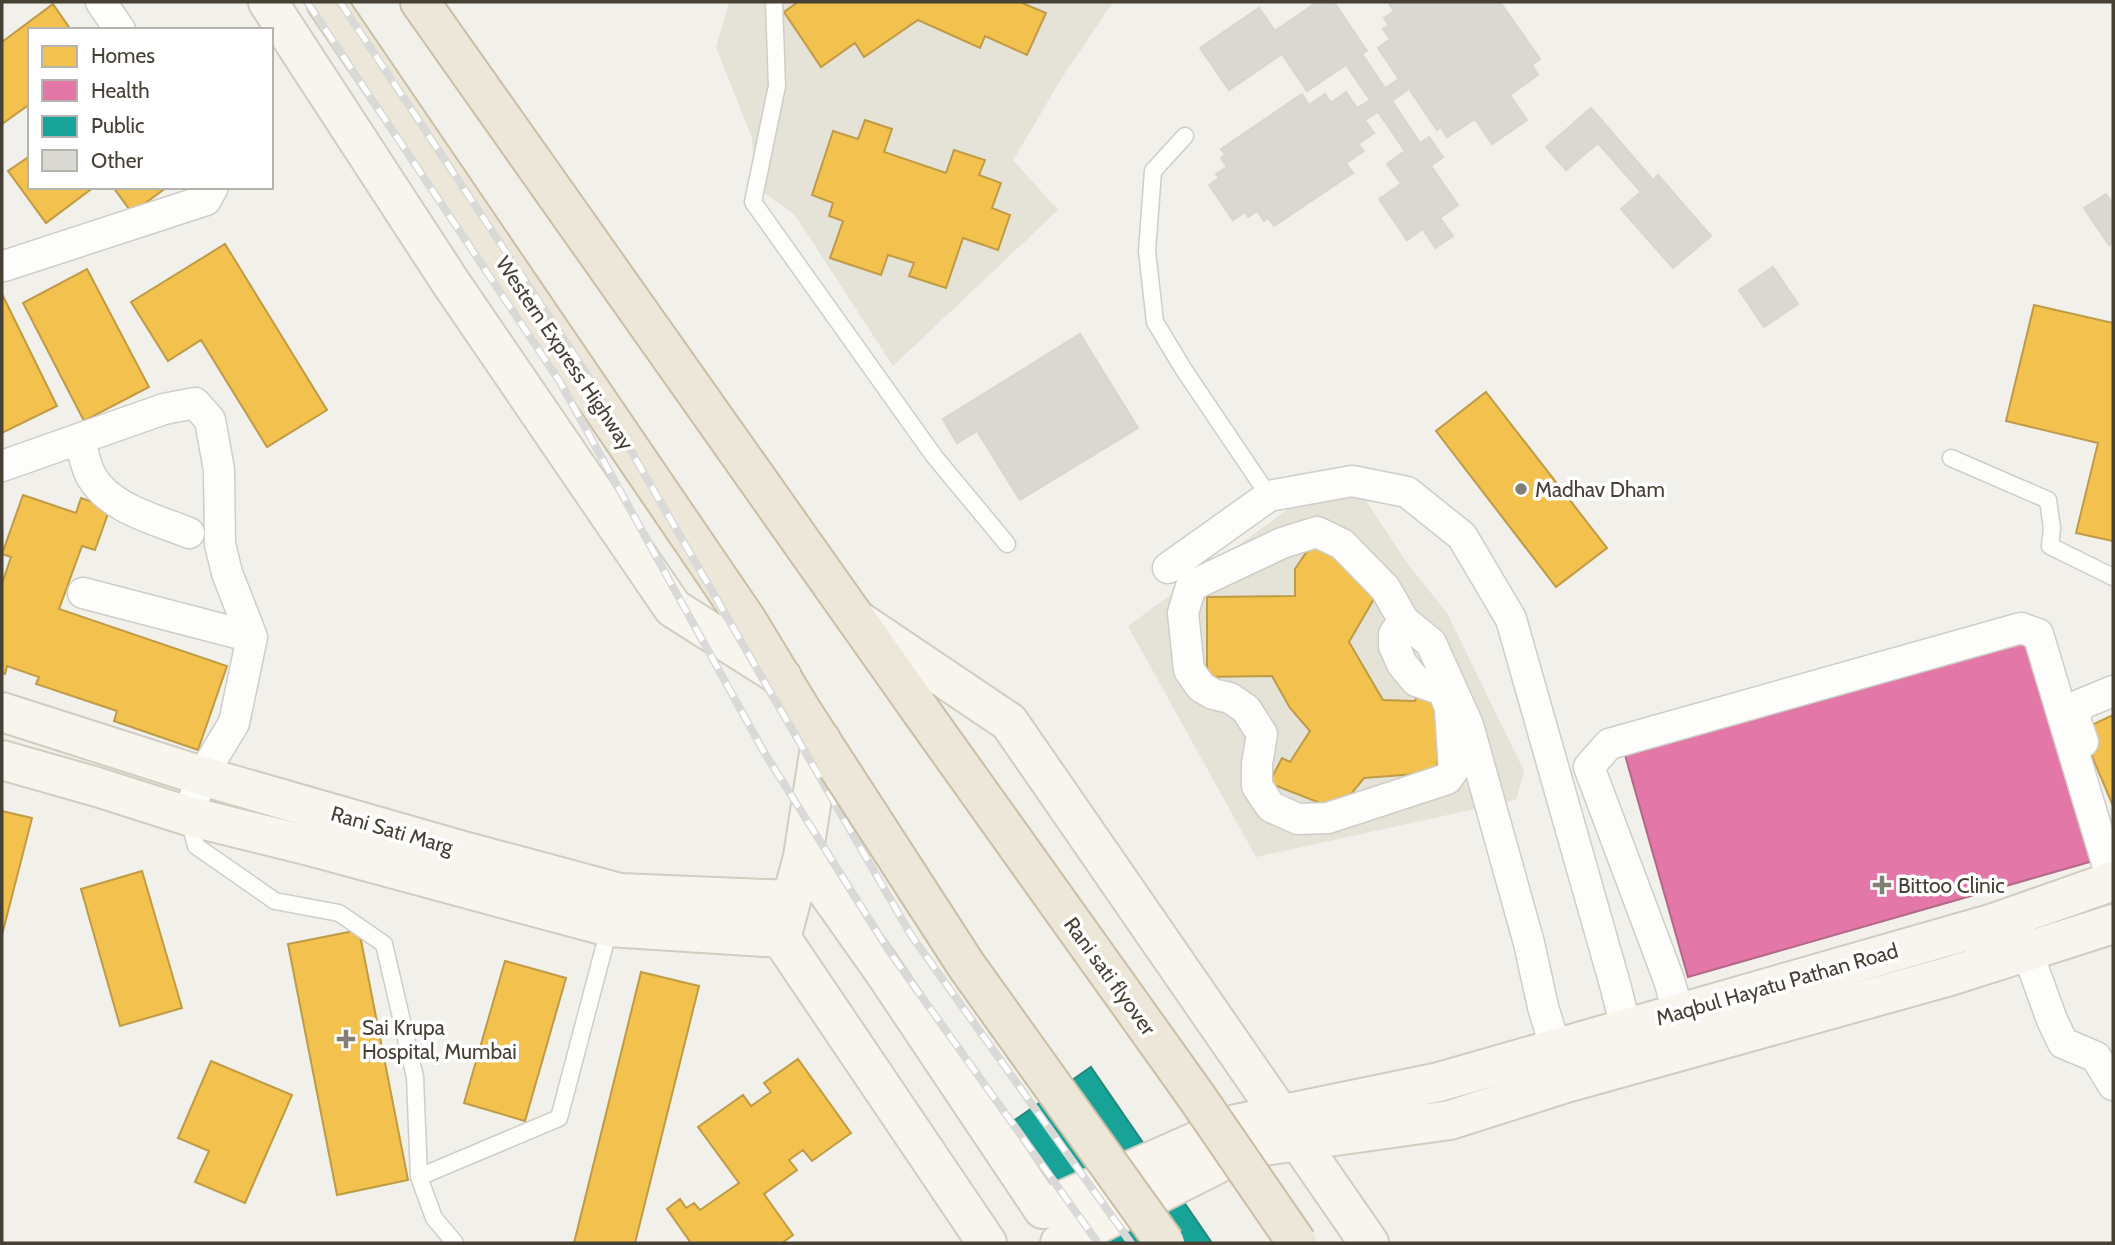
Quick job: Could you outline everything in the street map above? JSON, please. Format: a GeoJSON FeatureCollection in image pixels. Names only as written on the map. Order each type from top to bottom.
{"type":"FeatureCollection","features":[{"type":"Feature","properties":{"kind":"highway","name":"Western Express Highway"},"geometry":{"type":"LineString","coordinates":[[326,2],[748,622],[829,753]]}},
{"type":"Feature","properties":{"kind":"highway"},"geometry":{"type":"LineString","coordinates":[[420,2],[855,618]]}},
{"type":"Feature","properties":{"kind":"highway","name":"Rani sati flyover"},"geometry":{"type":"LineString","coordinates":[[855,618],[1196,1096],[1297,1243]]}},
{"type":"Feature","properties":{"kind":"highway"},"geometry":{"type":"LineString","coordinates":[[829,753],[966,965],[1165,1243]]}},
{"type":"Feature","properties":{"kind":"street"},"geometry":{"type":"LineString","coordinates":[[101,2],[119,28]]}},
{"type":"Feature","properties":{"kind":"street"},"geometry":{"type":"LineString","coordinates":[[268,2],[451,283],[673,608],[791,693]]}},
{"type":"Feature","properties":{"kind":"street"},"geometry":{"type":"LineString","coordinates":[[3,265],[206,200],[212,189]]}},
{"type":"Feature","properties":{"kind":"street"},"geometry":{"type":"LineString","coordinates":[[2,466],[164,409],[195,403],[210,420],[219,470],[220,544],[227,573],[252,637],[234,723],[202,776],[188,816]]}},
{"type":"Feature","properties":{"kind":"street"},"geometry":{"type":"LineString","coordinates":[[80,439],[89,474],[101,490],[125,507],[189,533]]}},
{"type":"Feature","properties":{"kind":"street"},"geometry":{"type":"LineString","coordinates":[[1168,568],[1269,496],[1352,481],[1407,492],[1462,536],[1511,619],[1630,1046]]}},
{"type":"Feature","properties":{"kind":"street"},"geometry":{"type":"LineString","coordinates":[[803,857],[883,970],[1043,1209],[1236,1124],[1287,1127],[1450,1120],[1561,1065],[1544,1007],[1530,943],[1468,725],[1431,643],[1404,621],[1385,588],[1342,544],[1317,532],[1282,543],[1191,586],[1183,613],[1189,670],[1201,687],[1213,694],[1230,698],[1246,709],[1262,734],[1257,764],[1257,786],[1271,807],[1297,819],[1328,818],[1447,779],[1454,769],[1450,708],[1443,690],[1416,681],[1402,664],[1394,646],[1394,634],[1404,621]]}},
{"type":"Feature","properties":{"kind":"street"},"geometry":{"type":"LineString","coordinates":[[83,593],[252,637]]}},
{"type":"Feature","properties":{"kind":"street"},"geometry":{"type":"LineString","coordinates":[[855,618],[1009,723],[1369,1243]]}},
{"type":"Feature","properties":{"kind":"street"},"geometry":{"type":"LineString","coordinates":[[2113,882],[2038,634],[2021,628],[1609,744],[1589,767],[1684,1030],[1892,992],[2113,924]]}},
{"type":"Feature","properties":{"kind":"street"},"geometry":{"type":"LineString","coordinates":[[2113,691],[2079,705],[2075,719],[2113,832]]}},
{"type":"Feature","properties":{"kind":"street","name":"Rani Sati Marg"},"geometry":{"type":"LineString","coordinates":[[2,712],[202,776],[363,841],[615,910],[781,938]]}},
{"type":"Feature","properties":{"kind":"street"},"geometry":{"type":"LineString","coordinates":[[829,753],[781,938],[987,1243]]}},
{"type":"Feature","properties":{"kind":"street","name":"Rani Sati Marg"},"geometry":{"type":"LineString","coordinates":[[2,760],[188,816],[363,841]]}},
{"type":"Feature","properties":{"kind":"street","name":"Maqbul Hayatu Pathan Road"},"geometry":{"type":"LineString","coordinates":[[1287,1127],[1439,1082],[1561,1065],[1684,1030],[1884,954],[1994,923],[2113,882]]}},
{"type":"Feature","properties":{"kind":"street","name":"Rani Sati Marg"},"geometry":{"type":"LineString","coordinates":[[615,910],[791,901]]}},
{"type":"Feature","properties":{"kind":"street"},"geometry":{"type":"LineString","coordinates":[[2027,951],[2063,1043],[2096,1057],[2113,1086]]}},
{"type":"Feature","properties":{"kind":"street"},"geometry":{"type":"LineString","coordinates":[[1884,954],[1892,992]]}},
{"type":"Feature","properties":{"kind":"street"},"geometry":{"type":"LineString","coordinates":[[1061,1243],[1287,1127]]}},
{"type":"Feature","properties":{"kind":"lane"},"geometry":{"type":"LineString","coordinates":[[774,2],[777,86],[753,202],[934,456],[1007,544]]}},
{"type":"Feature","properties":{"kind":"lane"},"geometry":{"type":"LineString","coordinates":[[1185,136],[1153,171],[1147,251],[1155,322],[1269,496]]}},
{"type":"Feature","properties":{"kind":"lane"},"geometry":{"type":"LineString","coordinates":[[1951,458],[2048,500],[2052,527],[2050,546],[2113,577]]}},
{"type":"Feature","properties":{"kind":"lane"},"geometry":{"type":"LineString","coordinates":[[188,816],[196,846],[237,877],[275,901],[339,913],[384,944],[415,1077],[419,1177],[434,1218],[455,1243]]}},
{"type":"Feature","properties":{"kind":"lane"},"geometry":{"type":"LineString","coordinates":[[419,1177],[559,1118],[615,910]]}},
{"type":"Feature","properties":{"kind":"shaded area"},"geometry":{"type":"Polygon","coordinates":[[[729,2],[1113,2],[1063,76],[1013,160],[1058,210],[893,366],[795,215],[755,186],[752,138],[716,47],[729,2]]]}},
{"type":"Feature","properties":{"kind":"shaded area"},"geometry":{"type":"Polygon","coordinates":[[[1361,493],[1407,563],[1447,613],[1524,771],[1516,800],[1256,857],[1128,626],[1291,507],[1361,493]]]}},
{"type":"Feature","properties":{"kind":"building: Homes"},"geometry":{"type":"Polygon","coordinates":[[[798,2],[1020,2],[1046,13],[1027,55],[985,36],[980,48],[918,20],[864,57],[855,43],[821,67],[784,12],[798,2]]]}},
{"type":"Feature","properties":{"kind":"building: Homes"},"geometry":{"type":"Polygon","coordinates":[[[53,4],[70,28],[28,28],[28,105],[2,124],[2,42],[53,4]]]}},
{"type":"Feature","properties":{"kind":"building: Homes"},"geometry":{"type":"Polygon","coordinates":[[[865,120],[892,129],[884,152],[946,173],[954,150],[985,160],[979,175],[1001,183],[992,208],[1010,215],[998,250],[963,238],[946,288],[909,276],[914,263],[888,255],[881,275],[830,258],[843,221],[829,216],[833,203],[812,195],[833,131],[858,139],[865,120]]]}},
{"type":"Feature","properties":{"kind":"building: Homes"},"geometry":{"type":"Polygon","coordinates":[[[28,157],[28,189],[91,189],[46,223],[8,171],[28,157]]]}},
{"type":"Feature","properties":{"kind":"building: Homes"},"geometry":{"type":"Polygon","coordinates":[[[114,189],[164,189],[132,213],[114,189]]]}},
{"type":"Feature","properties":{"kind":"building: Homes"},"geometry":{"type":"Polygon","coordinates":[[[225,244],[327,410],[267,447],[201,340],[168,361],[131,302],[225,244]]]}},
{"type":"Feature","properties":{"kind":"building: Homes"},"geometry":{"type":"Polygon","coordinates":[[[87,269],[149,387],[84,421],[23,303],[87,269]]]}},
{"type":"Feature","properties":{"kind":"building: Homes"},"geometry":{"type":"Polygon","coordinates":[[[2,294],[57,406],[2,433],[2,294]]]}},
{"type":"Feature","properties":{"kind":"building: Homes"},"geometry":{"type":"Polygon","coordinates":[[[2034,305],[2113,323],[2113,541],[2076,533],[2098,443],[2006,421],[2034,305]]]}},
{"type":"Feature","properties":{"kind":"building: Homes","name":"Madhav Dham"},"geometry":{"type":"Polygon","coordinates":[[[1486,392],[1607,548],[1556,587],[1436,431],[1486,392]]]}},
{"type":"Feature","properties":{"kind":"building: Homes"},"geometry":{"type":"Polygon","coordinates":[[[23,495],[76,513],[81,498],[110,508],[95,550],[82,546],[59,609],[227,666],[198,750],[114,721],[117,711],[36,684],[39,677],[7,666],[5,674],[2,673],[2,584],[11,557],[2,554],[23,495]]]}},
{"type":"Feature","properties":{"kind":"building: Homes"},"geometry":{"type":"Polygon","coordinates":[[[1314,541],[1378,592],[1349,642],[1383,700],[1415,701],[1418,693],[1444,699],[1436,775],[1364,778],[1338,810],[1269,783],[1282,758],[1290,762],[1310,731],[1290,708],[1272,676],[1207,677],[1207,597],[1295,596],[1295,569],[1314,541]]]}},
{"type":"Feature","properties":{"kind":"building: Homes"},"geometry":{"type":"Polygon","coordinates":[[[2113,715],[2113,806],[2081,730],[2113,715]]]}},
{"type":"Feature","properties":{"kind":"building: Homes"},"geometry":{"type":"Polygon","coordinates":[[[2,811],[32,818],[2,935],[2,811]]]}},
{"type":"Feature","properties":{"kind":"building: Homes"},"geometry":{"type":"Polygon","coordinates":[[[142,871],[182,1008],[120,1026],[81,889],[142,871]]]}},
{"type":"Feature","properties":{"kind":"building: Homes"},"geometry":{"type":"Polygon","coordinates":[[[359,930],[408,1180],[337,1195],[288,944],[359,930]]]}},
{"type":"Feature","properties":{"kind":"building: Homes"},"geometry":{"type":"Polygon","coordinates":[[[505,961],[566,978],[525,1121],[464,1103],[505,961]]]}},
{"type":"Feature","properties":{"kind":"building: Homes"},"geometry":{"type":"Polygon","coordinates":[[[641,972],[699,986],[635,1243],[574,1243],[641,972]]]}},
{"type":"Feature","properties":{"kind":"building: Homes"},"geometry":{"type":"Polygon","coordinates":[[[798,1059],[851,1133],[812,1161],[803,1150],[789,1160],[797,1170],[764,1194],[793,1235],[782,1243],[691,1243],[667,1209],[680,1199],[686,1208],[694,1203],[700,1210],[739,1183],[698,1127],[743,1095],[751,1106],[771,1092],[764,1083],[798,1059]]]}},
{"type":"Feature","properties":{"kind":"building: Homes"},"geometry":{"type":"Polygon","coordinates":[[[211,1061],[292,1095],[245,1203],[195,1182],[209,1151],[178,1138],[211,1061]]]}},
{"type":"Feature","properties":{"kind":"building: Health"},"geometry":{"type":"Polygon","coordinates":[[[2030,639],[2093,861],[1688,977],[1625,755],[2030,639]]]}},
{"type":"Feature","properties":{"kind":"building: Public"},"geometry":{"type":"Polygon","coordinates":[[[1091,1067],[1212,1243],[1057,1243],[986,1140],[1091,1067]]]}},
{"type":"Feature","properties":{"kind":"building: Other"},"geometry":{"type":"Polygon","coordinates":[[[1317,2],[1334,2],[1367,51],[1362,54],[1385,88],[1399,79],[1378,48],[1390,39],[1383,29],[1389,26],[1384,18],[1394,11],[1388,2],[1500,2],[1540,59],[1532,65],[1538,75],[1510,95],[1527,120],[1492,144],[1475,119],[1447,137],[1441,127],[1437,130],[1409,89],[1392,101],[1420,143],[1429,137],[1443,157],[1431,166],[1458,205],[1440,218],[1453,236],[1435,248],[1423,229],[1407,240],[1379,199],[1401,184],[1387,164],[1405,151],[1378,112],[1365,120],[1374,133],[1358,144],[1364,151],[1346,163],[1353,173],[1274,226],[1268,218],[1264,221],[1257,211],[1248,217],[1245,212],[1233,220],[1209,185],[1219,178],[1216,174],[1227,167],[1221,158],[1225,155],[1221,149],[1302,94],[1309,105],[1325,94],[1331,103],[1346,92],[1357,108],[1370,100],[1346,65],[1307,91],[1282,54],[1229,90],[1200,48],[1259,8],[1275,31],[1317,2]]]}},
{"type":"Feature","properties":{"kind":"building: Other"},"geometry":{"type":"Polygon","coordinates":[[[1591,108],[1653,180],[1658,175],[1711,236],[1673,268],[1621,209],[1641,192],[1598,143],[1566,170],[1546,147],[1591,108]]]}},
{"type":"Feature","properties":{"kind":"building: Other"},"geometry":{"type":"Polygon","coordinates":[[[2106,194],[2113,204],[2113,242],[2109,245],[2084,208],[2106,194]]]}},
{"type":"Feature","properties":{"kind":"building: Other"},"geometry":{"type":"Polygon","coordinates":[[[1773,267],[1798,304],[1764,327],[1739,290],[1773,267]]]}},
{"type":"Feature","properties":{"kind":"building: Other"},"geometry":{"type":"Polygon","coordinates":[[[1080,334],[1138,428],[1020,500],[977,431],[957,443],[943,419],[1080,334]]]}},
{"type":"Feature","properties":{"kind":"railway"},"geometry":{"type":"LineString","coordinates":[[307,2],[560,382],[764,752],[889,951],[1098,1243]]}},
{"type":"Feature","properties":{"kind":"railway"},"geometry":{"type":"LineString","coordinates":[[340,2],[583,368],[911,935],[1131,1243]]}},
{"type":"Feature","properties":{"kind":"place","name":"Madhav Dham"},"geometry":{"type":"Point","coordinates":[1521,489]}},
{"type":"Feature","properties":{"kind":"place","name":"Bittoo Clinic"},"geometry":{"type":"Point","coordinates":[1882,885]}},
{"type":"Feature","properties":{"kind":"place","name":"Sai Krupa Hospital, Mumbai"},"geometry":{"type":"Point","coordinates":[346,1039]}}]}
